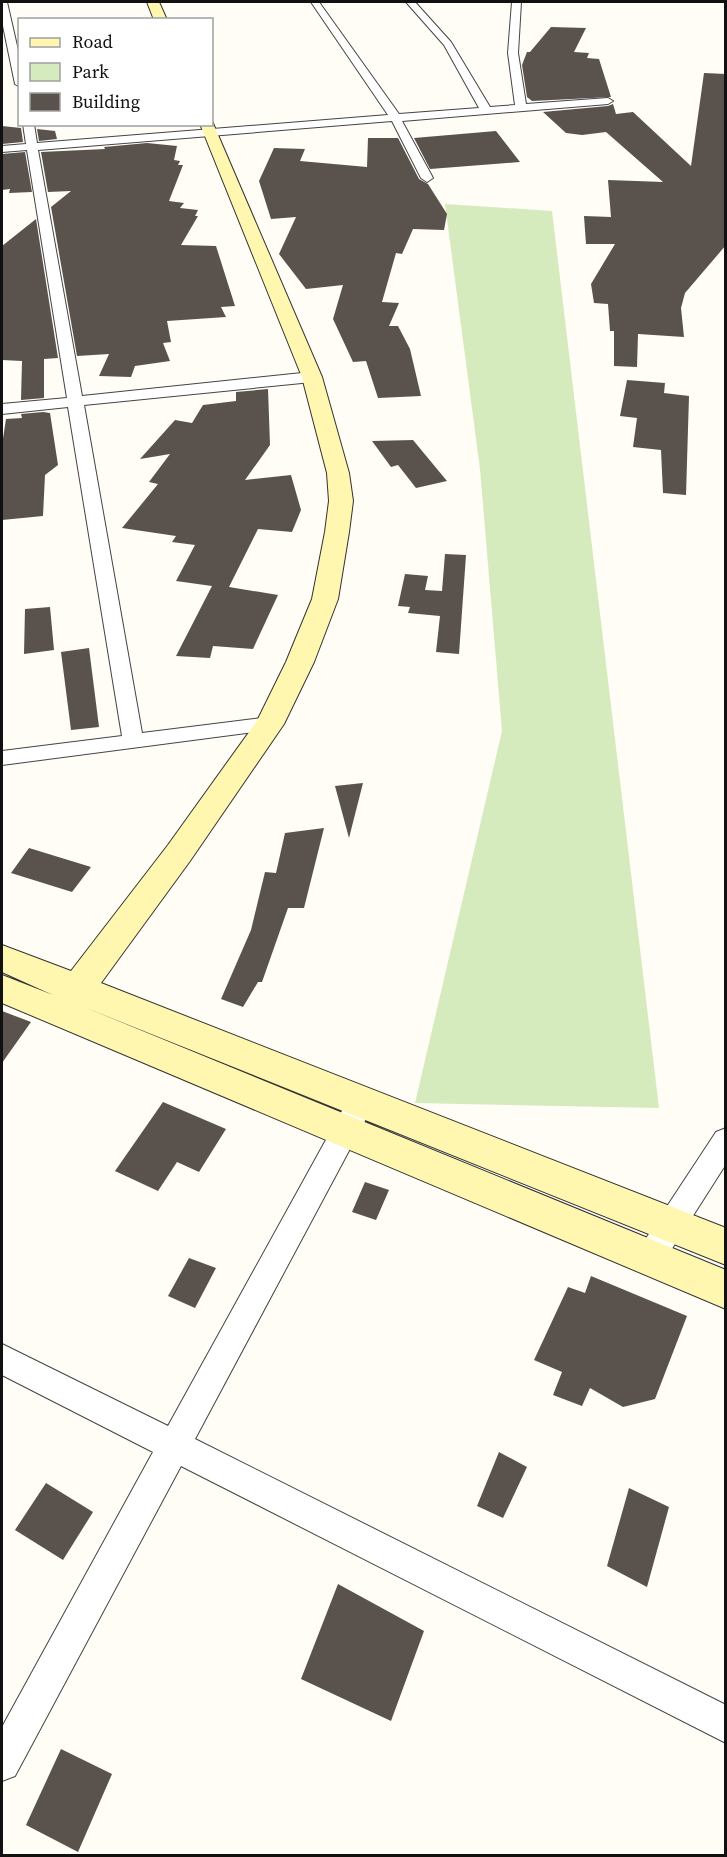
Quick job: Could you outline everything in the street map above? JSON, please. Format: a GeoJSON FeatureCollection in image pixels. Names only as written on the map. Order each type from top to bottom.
{"type":"FeatureCollection","features":[{"type":"Feature","properties":{"kind":"street"},"geometry":{"type":"LineString","coordinates":[[3,2],[18,74]]}},
{"type":"Feature","properties":{"kind":"street"},"geometry":{"type":"LineString","coordinates":[[153,2],[160,18]]}},
{"type":"Feature","properties":{"kind":"street"},"geometry":{"type":"LineString","coordinates":[[315,2],[395,117],[427,178]]}},
{"type":"Feature","properties":{"kind":"street"},"geometry":{"type":"LineString","coordinates":[[410,2],[448,44],[486,110]]}},
{"type":"Feature","properties":{"kind":"street"},"geometry":{"type":"LineString","coordinates":[[516,2],[513,53],[521,106]]}},
{"type":"Feature","properties":{"kind":"street"},"geometry":{"type":"LineString","coordinates":[[2,149],[209,129],[608,101]]}},
{"type":"Feature","properties":{"kind":"street"},"geometry":{"type":"LineString","coordinates":[[28,126],[133,740]]}},
{"type":"Feature","properties":{"kind":"street"},"geometry":{"type":"LineString","coordinates":[[70,1000],[179,853],[270,724],[300,662],[325,599],[337,532],[341,501],[338,473],[312,377],[209,129]]}},
{"type":"Feature","properties":{"kind":"street"},"geometry":{"type":"LineString","coordinates":[[2,409],[312,377]]}},
{"type":"Feature","properties":{"kind":"street"},"geometry":{"type":"LineString","coordinates":[[2,758],[270,724]]}},
{"type":"Feature","properties":{"kind":"street"},"geometry":{"type":"LineString","coordinates":[[2,958],[70,1000],[354,1116],[726,1246]]}},
{"type":"Feature","properties":{"kind":"street"},"geometry":{"type":"LineString","coordinates":[[2,989],[70,1000]]}},
{"type":"Feature","properties":{"kind":"street"},"geometry":{"type":"LineString","coordinates":[[354,1116],[649,1259],[726,1290]]}},
{"type":"Feature","properties":{"kind":"street"},"geometry":{"type":"LineString","coordinates":[[2,1763],[354,1116]]}},
{"type":"Feature","properties":{"kind":"street"},"geometry":{"type":"LineString","coordinates":[[649,1259],[726,1140]]}},
{"type":"Feature","properties":{"kind":"street"},"geometry":{"type":"LineString","coordinates":[[2,1359],[726,1725]]}},
{"type":"Feature","properties":{"kind":"green space"},"geometry":{"type":"Polygon","coordinates":[[[445,204],[552,211],[659,1108],[415,1103],[502,731],[480,469],[445,204]]]}},
{"type":"Feature","properties":{"kind":"building"},"geometry":{"type":"Polygon","coordinates":[[[551,27],[586,28],[574,52],[589,53],[587,58],[599,59],[611,97],[532,101],[527,97],[522,65],[527,52],[530,52],[551,27]]]}},
{"type":"Feature","properties":{"kind":"building"},"geometry":{"type":"Polygon","coordinates":[[[704,73],[726,74],[726,245],[685,293],[681,308],[684,337],[638,334],[637,367],[614,366],[614,331],[610,331],[608,304],[594,303],[591,284],[615,244],[586,244],[584,216],[611,217],[608,180],[663,182],[606,132],[582,135],[566,133],[543,112],[613,104],[616,114],[633,112],[691,166],[704,73]]]}},
{"type":"Feature","properties":{"kind":"building"},"geometry":{"type":"Polygon","coordinates":[[[2,126],[21,128],[23,142],[2,144],[2,126]]]}},
{"type":"Feature","properties":{"kind":"building"},"geometry":{"type":"Polygon","coordinates":[[[37,129],[55,131],[57,139],[39,141],[37,129]]]}},
{"type":"Feature","properties":{"kind":"building"},"geometry":{"type":"Polygon","coordinates":[[[496,131],[520,162],[430,169],[414,138],[496,131]]]}},
{"type":"Feature","properties":{"kind":"building"},"geometry":{"type":"Polygon","coordinates":[[[368,138],[398,138],[419,179],[428,184],[447,214],[444,230],[413,229],[402,254],[396,253],[382,302],[399,303],[389,326],[398,326],[410,349],[421,396],[378,398],[366,361],[353,362],[333,319],[343,285],[306,289],[279,254],[296,217],[271,219],[259,181],[274,148],[305,149],[300,161],[367,167],[368,138]]]}},
{"type":"Feature","properties":{"kind":"building"},"geometry":{"type":"Polygon","coordinates":[[[147,143],[177,146],[174,160],[180,161],[178,165],[183,165],[169,201],[184,203],[180,208],[198,210],[195,216],[198,216],[181,245],[216,246],[235,306],[221,307],[226,317],[167,321],[171,342],[163,343],[170,361],[135,366],[131,377],[99,376],[109,354],[77,356],[51,207],[71,191],[48,192],[41,152],[105,149],[104,147],[147,143]]]}},
{"type":"Feature","properties":{"kind":"building"},"geometry":{"type":"Polygon","coordinates":[[[25,152],[32,192],[9,193],[10,189],[2,190],[2,154],[25,152]]]}},
{"type":"Feature","properties":{"kind":"building"},"geometry":{"type":"Polygon","coordinates":[[[36,219],[58,358],[44,359],[44,398],[21,400],[22,361],[2,360],[2,246],[36,219]]]}},
{"type":"Feature","properties":{"kind":"building"},"geometry":{"type":"Polygon","coordinates":[[[627,380],[665,383],[664,393],[689,396],[686,495],[663,493],[661,450],[633,447],[637,418],[620,416],[627,380]]]}},
{"type":"Feature","properties":{"kind":"building"},"geometry":{"type":"Polygon","coordinates":[[[268,389],[270,445],[245,480],[291,475],[301,510],[292,532],[258,529],[229,587],[278,595],[253,649],[213,646],[210,658],[176,656],[212,586],[176,581],[195,545],[172,542],[176,536],[122,528],[158,484],[149,482],[170,454],[140,459],[175,420],[192,423],[203,405],[236,401],[236,392],[268,389]]]}},
{"type":"Feature","properties":{"kind":"building"},"geometry":{"type":"Polygon","coordinates":[[[50,413],[58,465],[45,475],[43,516],[2,520],[2,445],[6,419],[22,418],[21,414],[50,413]]]}},
{"type":"Feature","properties":{"kind":"building"},"geometry":{"type":"Polygon","coordinates":[[[413,440],[447,481],[416,488],[398,465],[391,467],[372,441],[413,440]]]}},
{"type":"Feature","properties":{"kind":"building"},"geometry":{"type":"Polygon","coordinates":[[[445,554],[466,555],[459,654],[436,652],[440,616],[408,613],[410,607],[398,606],[405,574],[428,576],[425,590],[442,591],[445,554]]]}},
{"type":"Feature","properties":{"kind":"building"},"geometry":{"type":"Polygon","coordinates":[[[50,607],[54,650],[24,654],[25,609],[50,607]]]}},
{"type":"Feature","properties":{"kind":"building"},"geometry":{"type":"Polygon","coordinates":[[[89,648],[99,727],[71,730],[61,652],[89,648]]]}},
{"type":"Feature","properties":{"kind":"building"},"geometry":{"type":"Polygon","coordinates":[[[363,783],[349,838],[335,786],[363,783]]]}},
{"type":"Feature","properties":{"kind":"building"},"geometry":{"type":"Polygon","coordinates":[[[324,828],[304,908],[288,908],[262,982],[258,982],[243,1007],[221,999],[251,930],[265,872],[276,873],[285,833],[324,828]]]}},
{"type":"Feature","properties":{"kind":"building"},"geometry":{"type":"Polygon","coordinates":[[[29,848],[91,867],[72,892],[11,873],[29,848]]]}},
{"type":"Feature","properties":{"kind":"building"},"geometry":{"type":"Polygon","coordinates":[[[2,1011],[31,1022],[2,1063],[2,1011]]]}},
{"type":"Feature","properties":{"kind":"building"},"geometry":{"type":"Polygon","coordinates":[[[163,1102],[226,1129],[199,1172],[177,1162],[158,1191],[115,1171],[163,1102]]]}},
{"type":"Feature","properties":{"kind":"building"},"geometry":{"type":"Polygon","coordinates":[[[365,1182],[389,1190],[376,1220],[352,1212],[365,1182]]]}},
{"type":"Feature","properties":{"kind":"building"},"geometry":{"type":"Polygon","coordinates":[[[189,1258],[216,1268],[195,1308],[168,1296],[189,1258]]]}},
{"type":"Feature","properties":{"kind":"building"},"geometry":{"type":"Polygon","coordinates":[[[591,1276],[687,1316],[655,1399],[623,1407],[590,1388],[582,1406],[553,1395],[562,1372],[534,1360],[568,1287],[585,1293],[591,1276]]]}},
{"type":"Feature","properties":{"kind":"building"},"geometry":{"type":"Polygon","coordinates":[[[499,1452],[527,1467],[503,1518],[477,1506],[499,1452]]]}},
{"type":"Feature","properties":{"kind":"building"},"geometry":{"type":"Polygon","coordinates":[[[46,1483],[93,1512],[63,1560],[15,1530],[46,1483]]]}},
{"type":"Feature","properties":{"kind":"building"},"geometry":{"type":"Polygon","coordinates":[[[629,1488],[669,1507],[647,1587],[607,1566],[629,1488]]]}},
{"type":"Feature","properties":{"kind":"building"},"geometry":{"type":"Polygon","coordinates":[[[338,1584],[424,1631],[391,1721],[301,1679],[338,1584]]]}},
{"type":"Feature","properties":{"kind":"building"},"geometry":{"type":"Polygon","coordinates":[[[61,1749],[112,1774],[78,1852],[26,1825],[61,1749]]]}}]}
